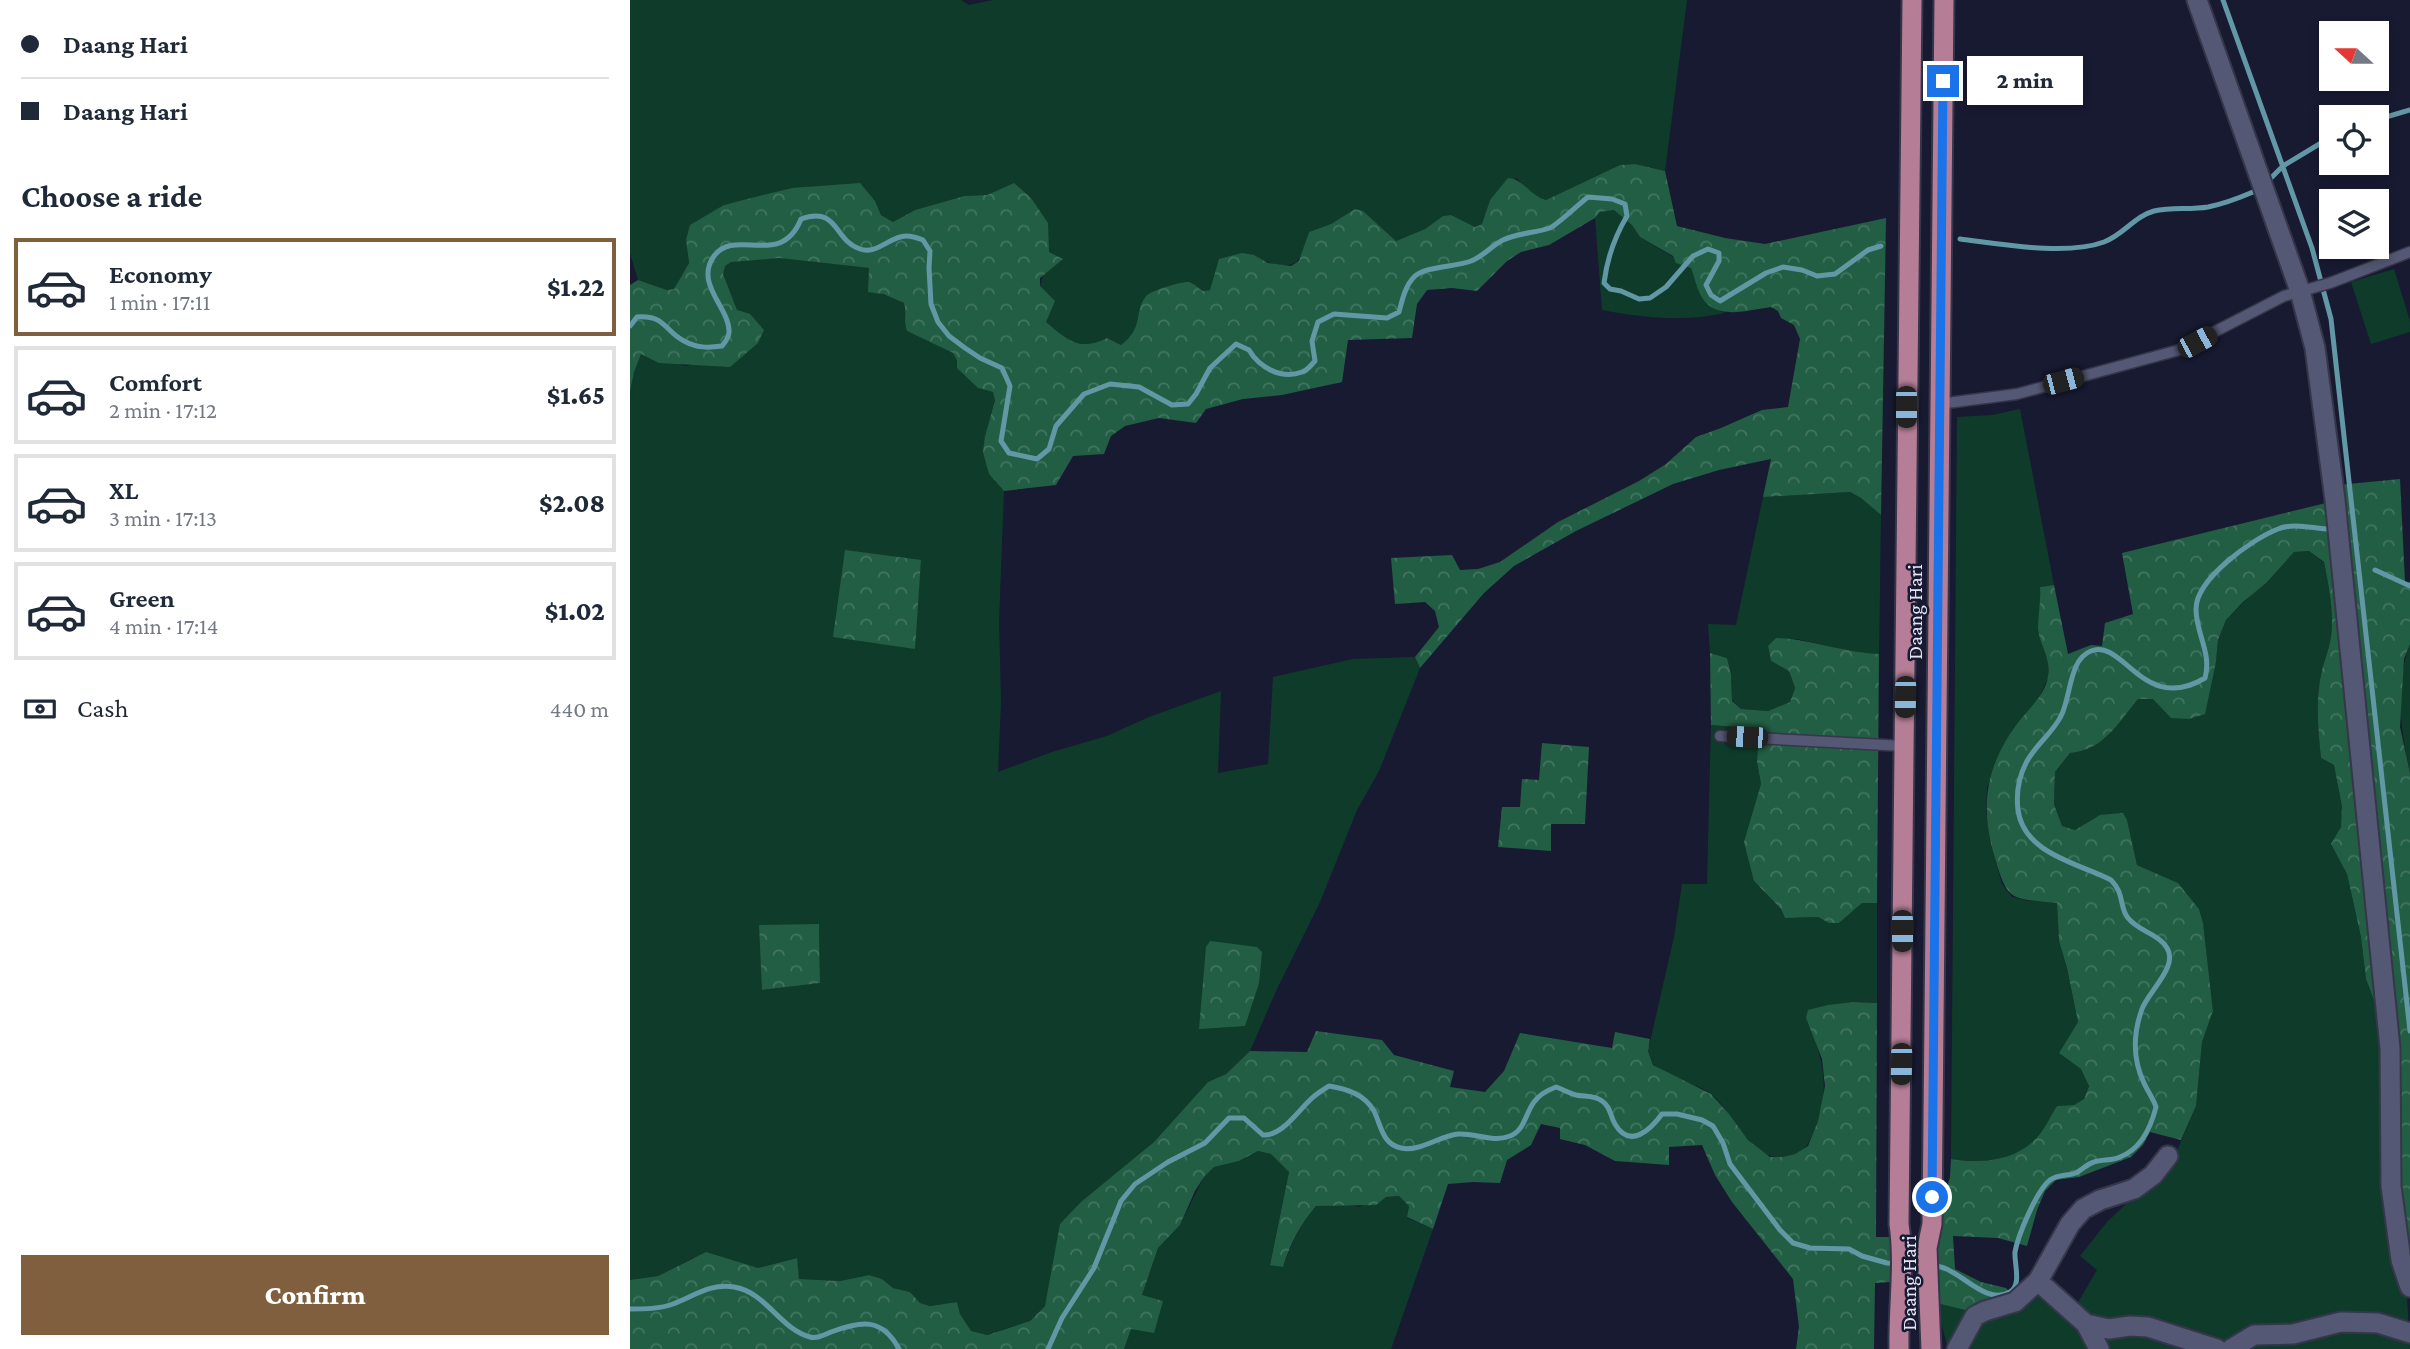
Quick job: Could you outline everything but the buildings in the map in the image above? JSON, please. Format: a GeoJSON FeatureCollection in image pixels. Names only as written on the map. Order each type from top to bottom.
{"type":"FeatureCollection","features":[{"type":"Feature","properties":{"kind":"main road","name":"Daang Hari"},"geometry":{"type":"LineString","coordinates":[[1899,1349],[1898,1323],[1902,1282],[1899,1224],[1912,0]]}},
{"type":"Feature","properties":{"kind":"main road","name":"Daang Hari"},"geometry":{"type":"LineString","coordinates":[[1931,1349],[1927,1248],[1932,1224],[1944,0]]}},
{"type":"Feature","properties":{"kind":"main road"},"geometry":{"type":"LineString","coordinates":[[1904,719],[1936,718]]}},
{"type":"Feature","properties":{"kind":"street"},"geometry":{"type":"LineString","coordinates":[[2197,0],[2307,289],[2335,500],[2390,1048],[2391,1186],[2401,1260],[2410,1287]]}},
{"type":"Feature","properties":{"kind":"street"},"geometry":{"type":"LineString","coordinates":[[1957,1349],[1975,1316],[2015,1302],[2038,1281],[2058,1242],[2083,1209],[2134,1189],[2153,1175],[2168,1156]]}},
{"type":"Feature","properties":{"kind":"street"},"geometry":{"type":"LineString","coordinates":[[2038,1281],[2086,1324],[2099,1349]]}},
{"type":"Feature","properties":{"kind":"street"},"geometry":{"type":"LineString","coordinates":[[2231,1349],[2255,1335],[2293,1334],[2340,1322],[2378,1323],[2410,1334]]}},
{"type":"Feature","properties":{"kind":"street"},"geometry":{"type":"LineString","coordinates":[[2086,1324],[2109,1329],[2148,1327],[2217,1349]]}},
{"type":"Feature","properties":{"kind":"lane"},"geometry":{"type":"LineString","coordinates":[[1939,404],[2017,394],[2179,350],[2284,296],[2330,283],[2410,252]]}},
{"type":"Feature","properties":{"kind":"lane"},"geometry":{"type":"LineString","coordinates":[[1720,736],[1904,746]]}},
{"type":"Feature","properties":{"kind":"green space"},"geometry":{"type":"Polygon","coordinates":[[[630,0],[961,0],[969,5],[993,0],[1687,0],[1665,171],[1635,164],[1620,165],[1546,200],[1538,198],[1516,178],[1490,200],[1482,224],[1475,227],[1451,215],[1443,216],[1425,229],[1396,241],[1363,211],[1355,209],[1331,224],[1309,232],[1301,256],[1294,263],[1280,265],[1254,255],[1210,290],[1203,291],[1191,282],[1145,297],[1133,336],[1121,345],[1107,338],[1093,345],[1069,342],[1046,322],[1040,286],[1049,252],[1014,183],[987,195],[964,196],[915,210],[893,222],[881,215],[875,201],[792,188],[724,205],[686,240],[689,263],[674,289],[667,290],[638,280],[630,253],[630,0]]]}},
{"type":"Feature","properties":{"kind":"green space"},"geometry":{"type":"Polygon","coordinates":[[[1635,164],[1665,171],[1677,226],[1725,238],[1765,244],[1886,218],[1881,515],[1850,492],[1763,497],[1771,459],[1719,470],[1673,484],[1576,531],[1514,566],[1484,593],[1420,668],[1415,657],[1439,627],[1435,611],[1425,602],[1395,604],[1391,558],[1452,555],[1460,570],[1478,569],[1500,562],[1558,522],[1639,481],[1666,464],[1696,437],[1762,410],[1788,407],[1800,339],[1794,325],[1781,318],[1778,311],[1771,307],[1742,312],[1714,308],[1706,303],[1700,294],[1691,268],[1676,263],[1673,256],[1640,237],[1632,225],[1614,210],[1600,212],[1595,218],[1549,245],[1521,252],[1507,261],[1477,291],[1452,288],[1427,290],[1417,304],[1412,338],[1348,340],[1342,382],[1282,395],[1243,399],[1206,409],[1196,423],[1159,418],[1125,426],[1111,436],[1104,454],[1073,456],[1056,485],[1004,491],[989,474],[983,452],[995,400],[993,392],[978,388],[957,368],[953,353],[907,331],[904,303],[883,294],[868,292],[869,268],[779,258],[731,262],[725,266],[723,274],[737,310],[750,314],[764,330],[758,343],[730,367],[659,363],[641,354],[630,392],[630,285],[638,280],[667,290],[674,289],[689,263],[686,240],[690,225],[724,205],[792,188],[860,183],[875,201],[881,215],[893,222],[915,210],[964,196],[987,195],[1014,183],[1031,198],[1048,223],[1049,252],[1063,259],[1040,278],[1040,286],[1055,301],[1046,322],[1074,342],[1089,344],[1107,338],[1121,345],[1133,332],[1142,302],[1149,294],[1185,282],[1193,283],[1203,291],[1210,290],[1219,259],[1242,253],[1254,255],[1268,263],[1291,266],[1299,261],[1309,232],[1331,224],[1355,209],[1363,211],[1396,241],[1425,229],[1443,216],[1451,215],[1475,227],[1482,224],[1490,200],[1508,178],[1518,181],[1546,200],[1620,165],[1635,164]]]}},
{"type":"Feature","properties":{"kind":"green space"},"geometry":{"type":"Polygon","coordinates":[[[1615,210],[1632,225],[1640,237],[1673,257],[1677,263],[1691,268],[1705,301],[1725,313],[1664,318],[1602,310],[1595,218],[1600,212],[1615,210]]]}},
{"type":"Feature","properties":{"kind":"green space"},"geometry":{"type":"Polygon","coordinates":[[[779,258],[869,268],[882,294],[904,303],[907,331],[953,353],[978,388],[993,392],[995,399],[985,436],[989,474],[1004,491],[999,621],[1001,701],[998,772],[1107,736],[1149,717],[1221,691],[1218,773],[1268,764],[1273,677],[1353,659],[1415,657],[1420,668],[1379,771],[1357,810],[1320,902],[1250,1051],[1226,1074],[1208,1082],[1154,1142],[1122,1170],[1051,1279],[1045,1306],[1030,1321],[986,1335],[971,1332],[960,1314],[957,1302],[930,1306],[920,1303],[910,1292],[893,1288],[882,1279],[869,1275],[840,1281],[799,1279],[796,1258],[758,1268],[693,1258],[658,1276],[630,1280],[630,392],[641,353],[686,366],[695,363],[730,367],[737,310],[722,273],[731,261],[779,258]],[[921,560],[873,643],[917,604],[921,560]],[[819,924],[763,990],[820,983],[819,924]]]}},
{"type":"Feature","properties":{"kind":"green space"},"geometry":{"type":"Polygon","coordinates":[[[2394,269],[2410,321],[2410,332],[2371,344],[2351,282],[2394,269]]]}},
{"type":"Feature","properties":{"kind":"green space"},"geometry":{"type":"Polygon","coordinates":[[[2020,409],[2054,585],[2040,587],[2038,631],[2048,655],[2048,678],[2038,700],[2019,722],[1987,787],[1986,812],[1990,841],[2002,884],[2012,897],[2057,902],[2059,941],[2078,1022],[2059,1053],[2081,1069],[2089,1085],[2084,1099],[2074,1105],[2057,1106],[2039,1135],[2021,1150],[1998,1159],[1974,1161],[1951,1159],[1957,417],[1992,415],[2020,409]]]}},
{"type":"Feature","properties":{"kind":"green space"},"geometry":{"type":"Polygon","coordinates":[[[2400,479],[2405,582],[2410,582],[2410,644],[2404,659],[2400,727],[2410,773],[2410,1273],[2338,485],[2400,479]]]}},
{"type":"Feature","properties":{"kind":"green space"},"geometry":{"type":"Polygon","coordinates":[[[1850,492],[1881,515],[1879,654],[1858,653],[1797,639],[1768,646],[1771,661],[1789,671],[1795,688],[1790,702],[1768,711],[1741,709],[1732,700],[1727,658],[1710,653],[1708,624],[1736,625],[1763,497],[1850,492]]]}},
{"type":"Feature","properties":{"kind":"green space"},"geometry":{"type":"Polygon","coordinates":[[[2330,502],[2382,1021],[2366,979],[2361,937],[2347,874],[2331,844],[2341,827],[2342,806],[2334,765],[2321,758],[2318,725],[2320,681],[2332,629],[2327,577],[2324,562],[2309,551],[2294,552],[2266,583],[2226,620],[2218,640],[2205,714],[2189,719],[2171,718],[2153,699],[2138,699],[2109,734],[2092,747],[2070,753],[2055,772],[2054,804],[2062,826],[2075,830],[2100,815],[2123,813],[2137,865],[2178,883],[2199,909],[2213,1011],[2202,1042],[2196,1106],[2181,1140],[2150,1132],[2143,1145],[2131,1157],[2079,1177],[2056,1180],[2045,1191],[2027,1246],[1998,1238],[1953,1236],[1955,1269],[1981,1282],[2006,1288],[2022,1305],[1990,1316],[1936,1303],[1936,1224],[1950,1177],[1951,1159],[1998,1159],[2021,1150],[2039,1135],[2057,1106],[2074,1105],[2084,1099],[2089,1086],[2081,1069],[2059,1053],[2078,1022],[2059,941],[2057,903],[2020,898],[2008,890],[1994,855],[1987,818],[1989,784],[2000,752],[2047,682],[2048,663],[2038,629],[2040,587],[2054,585],[2068,654],[2091,645],[2102,646],[2105,623],[2133,614],[2122,553],[2330,502]]]}},
{"type":"Feature","properties":{"kind":"green space"},"geometry":{"type":"Polygon","coordinates":[[[845,550],[921,560],[915,649],[833,637],[845,550]]]}},
{"type":"Feature","properties":{"kind":"green space"},"geometry":{"type":"Polygon","coordinates":[[[2309,551],[2324,563],[2331,600],[2331,635],[2318,691],[2321,758],[2334,765],[2340,788],[2342,822],[2331,844],[2347,874],[2361,937],[2366,979],[2382,1021],[2399,1280],[2407,1297],[2410,1349],[1948,1349],[1936,1303],[1990,1316],[2037,1295],[2051,1307],[2070,1316],[2097,1270],[2080,1256],[2107,1222],[2174,1158],[2196,1106],[2202,1042],[2213,1011],[2199,909],[2178,883],[2137,865],[2127,820],[2100,815],[2075,830],[2062,826],[2054,804],[2055,772],[2070,753],[2092,747],[2109,734],[2138,699],[2153,699],[2210,683],[2218,640],[2226,620],[2294,552],[2309,551]]]}},
{"type":"Feature","properties":{"kind":"green space"},"geometry":{"type":"Polygon","coordinates":[[[1776,638],[1879,654],[1877,903],[1862,903],[1839,923],[1829,923],[1818,917],[1785,918],[1781,909],[1754,881],[1744,842],[1761,784],[1757,762],[1759,729],[1711,725],[1710,653],[1727,658],[1731,674],[1732,701],[1741,709],[1768,711],[1790,702],[1795,688],[1789,671],[1771,661],[1768,646],[1776,638]]]}},
{"type":"Feature","properties":{"kind":"green space"},"geometry":{"type":"Polygon","coordinates":[[[2410,644],[2410,773],[2402,724],[2401,692],[2410,644]]]}},
{"type":"Feature","properties":{"kind":"green space"},"geometry":{"type":"Polygon","coordinates":[[[1711,725],[1760,729],[1757,762],[1761,784],[1754,810],[1754,881],[1781,909],[1785,918],[1818,917],[1829,923],[1839,923],[1862,903],[1877,903],[1877,1003],[1854,1002],[1806,1018],[1823,1071],[1823,1098],[1821,1112],[1809,1141],[1800,1151],[1789,1156],[1776,1157],[1764,1153],[1710,1093],[1653,1064],[1648,1051],[1674,937],[1682,884],[1707,884],[1711,725]]]}},
{"type":"Feature","properties":{"kind":"green space"},"geometry":{"type":"Polygon","coordinates":[[[1542,743],[1589,747],[1585,824],[1551,824],[1551,851],[1498,847],[1502,807],[1520,807],[1522,779],[1539,780],[1542,743]]]}},
{"type":"Feature","properties":{"kind":"green space"},"geometry":{"type":"Polygon","coordinates":[[[819,924],[820,983],[762,990],[759,925],[819,924]]]}},
{"type":"Feature","properties":{"kind":"green space"},"geometry":{"type":"Polygon","coordinates":[[[1210,941],[1257,947],[1262,952],[1259,983],[1245,1026],[1199,1029],[1206,947],[1210,941]]]}},
{"type":"Feature","properties":{"kind":"green space"},"geometry":{"type":"Polygon","coordinates":[[[1854,1002],[1877,1003],[1876,1237],[1890,1237],[1890,1282],[1875,1283],[1874,1349],[1796,1349],[1799,1327],[1793,1279],[1732,1202],[1715,1175],[1702,1145],[1669,1147],[1669,1165],[1615,1161],[1585,1145],[1560,1139],[1560,1128],[1541,1124],[1531,1145],[1507,1160],[1500,1183],[1448,1184],[1433,1229],[1407,1217],[1409,1206],[1399,1196],[1386,1197],[1376,1205],[1316,1206],[1296,1235],[1283,1267],[1270,1265],[1289,1172],[1271,1154],[1258,1151],[1239,1161],[1214,1167],[1195,1191],[1180,1225],[1158,1248],[1142,1295],[1163,1301],[1154,1333],[1131,1329],[1124,1349],[630,1349],[630,1280],[658,1276],[706,1252],[758,1268],[797,1258],[799,1279],[840,1281],[869,1275],[882,1279],[893,1288],[910,1292],[920,1303],[930,1306],[957,1302],[960,1314],[971,1331],[987,1335],[1030,1321],[1045,1306],[1060,1224],[1081,1202],[1154,1142],[1208,1082],[1226,1074],[1250,1051],[1307,1052],[1316,1031],[1382,1040],[1394,1055],[1454,1071],[1450,1087],[1485,1092],[1504,1071],[1520,1033],[1612,1048],[1615,1032],[1650,1039],[1648,1051],[1653,1065],[1711,1094],[1748,1140],[1770,1157],[1795,1154],[1808,1146],[1818,1121],[1825,1086],[1822,1059],[1806,1018],[1808,1010],[1854,1002]]]}},
{"type":"Feature","properties":{"kind":"green space"},"geometry":{"type":"Polygon","coordinates":[[[1258,1151],[1271,1154],[1289,1172],[1270,1264],[1283,1267],[1296,1235],[1316,1206],[1348,1204],[1359,1207],[1386,1197],[1399,1196],[1409,1206],[1407,1218],[1433,1229],[1391,1349],[1124,1349],[1131,1328],[1154,1333],[1142,1295],[1158,1248],[1180,1225],[1204,1177],[1214,1167],[1239,1161],[1258,1151]]]}},
{"type":"Feature","properties":{"kind":"waterway"},"geometry":{"type":"LineString","coordinates":[[2223,0],[2312,248],[2331,319],[2410,1031]]}},
{"type":"Feature","properties":{"kind":"waterway"},"geometry":{"type":"LineString","coordinates":[[2389,116],[2410,110]]}},
{"type":"Feature","properties":{"kind":"waterway"},"geometry":{"type":"LineString","coordinates":[[2271,178],[2283,166],[2319,144]]}},
{"type":"Feature","properties":{"kind":"waterway"},"geometry":{"type":"LineString","coordinates":[[1960,239],[2033,248],[2089,246],[2111,239],[2147,213],[2208,207],[2253,192]]}},
{"type":"Feature","properties":{"kind":"waterway"},"geometry":{"type":"LineString","coordinates":[[630,326],[637,317],[654,318],[689,343],[703,347],[722,346],[729,332],[728,323],[714,296],[708,276],[714,256],[723,248],[734,245],[770,245],[782,242],[792,234],[801,219],[813,216],[829,220],[851,245],[860,249],[872,250],[900,237],[923,240],[930,251],[931,304],[938,322],[949,336],[965,348],[1002,368],[1010,386],[1001,441],[1009,453],[1037,459],[1049,449],[1056,426],[1084,394],[1110,384],[1139,387],[1172,405],[1188,404],[1210,368],[1236,344],[1249,350],[1259,362],[1271,370],[1286,374],[1304,371],[1315,361],[1312,341],[1318,322],[1334,314],[1387,318],[1399,312],[1408,285],[1419,273],[1471,261],[1503,240],[1550,228],[1588,197],[1612,199],[1625,204],[1627,216],[1612,248],[1604,283],[1610,289],[1639,299],[1650,298],[1666,287],[1693,256],[1708,249],[1719,253],[1719,261],[1706,285],[1711,295],[1720,301],[1766,273],[1783,267],[1817,276],[1835,274],[1868,250],[1881,246]]}},
{"type":"Feature","properties":{"kind":"waterway"},"geometry":{"type":"LineString","coordinates":[[1932,1265],[1947,1269],[1987,1293],[2002,1295],[2010,1292],[2016,1284],[2015,1252],[2020,1235],[2045,1185],[2053,1178],[2076,1173],[2091,1163],[2117,1158],[2134,1149],[2144,1136],[2156,1107],[2140,1074],[2136,1037],[2145,1002],[2169,963],[2167,948],[2159,939],[2128,918],[2118,890],[2111,880],[2041,847],[2022,825],[2018,810],[2018,792],[2024,768],[2061,716],[2078,662],[2091,651],[2103,650],[2150,682],[2166,688],[2184,687],[2205,678],[2207,660],[2196,609],[2198,597],[2215,573],[2241,551],[2278,529],[2298,526],[2331,529]]}},
{"type":"Feature","properties":{"kind":"waterway"},"geometry":{"type":"LineString","coordinates":[[2375,570],[2410,586]]}},
{"type":"Feature","properties":{"kind":"waterway"},"geometry":{"type":"LineString","coordinates":[[1048,1349],[1062,1318],[1094,1268],[1121,1201],[1135,1184],[1168,1162],[1205,1143],[1229,1118],[1244,1118],[1263,1135],[1277,1132],[1313,1097],[1329,1086],[1360,1096],[1374,1111],[1386,1138],[1395,1146],[1408,1149],[1458,1134],[1491,1138],[1510,1136],[1522,1126],[1536,1099],[1556,1087],[1605,1103],[1615,1124],[1627,1136],[1646,1131],[1662,1114],[1677,1114],[1702,1120],[1713,1126],[1723,1143],[1730,1164],[1793,1243],[1810,1248],[1849,1249],[1887,1263],[1922,1264]]}},
{"type":"Feature","properties":{"kind":"waterway"},"geometry":{"type":"LineString","coordinates":[[630,1309],[663,1307],[710,1289],[734,1287],[755,1296],[799,1333],[815,1337],[852,1326],[870,1324],[885,1331],[899,1349]]}},
{"type":"Feature","properties":{"kind":"route"},"geometry":{"type":"LineString","coordinates":[[1932,1197],[1943,81]]}}]}
